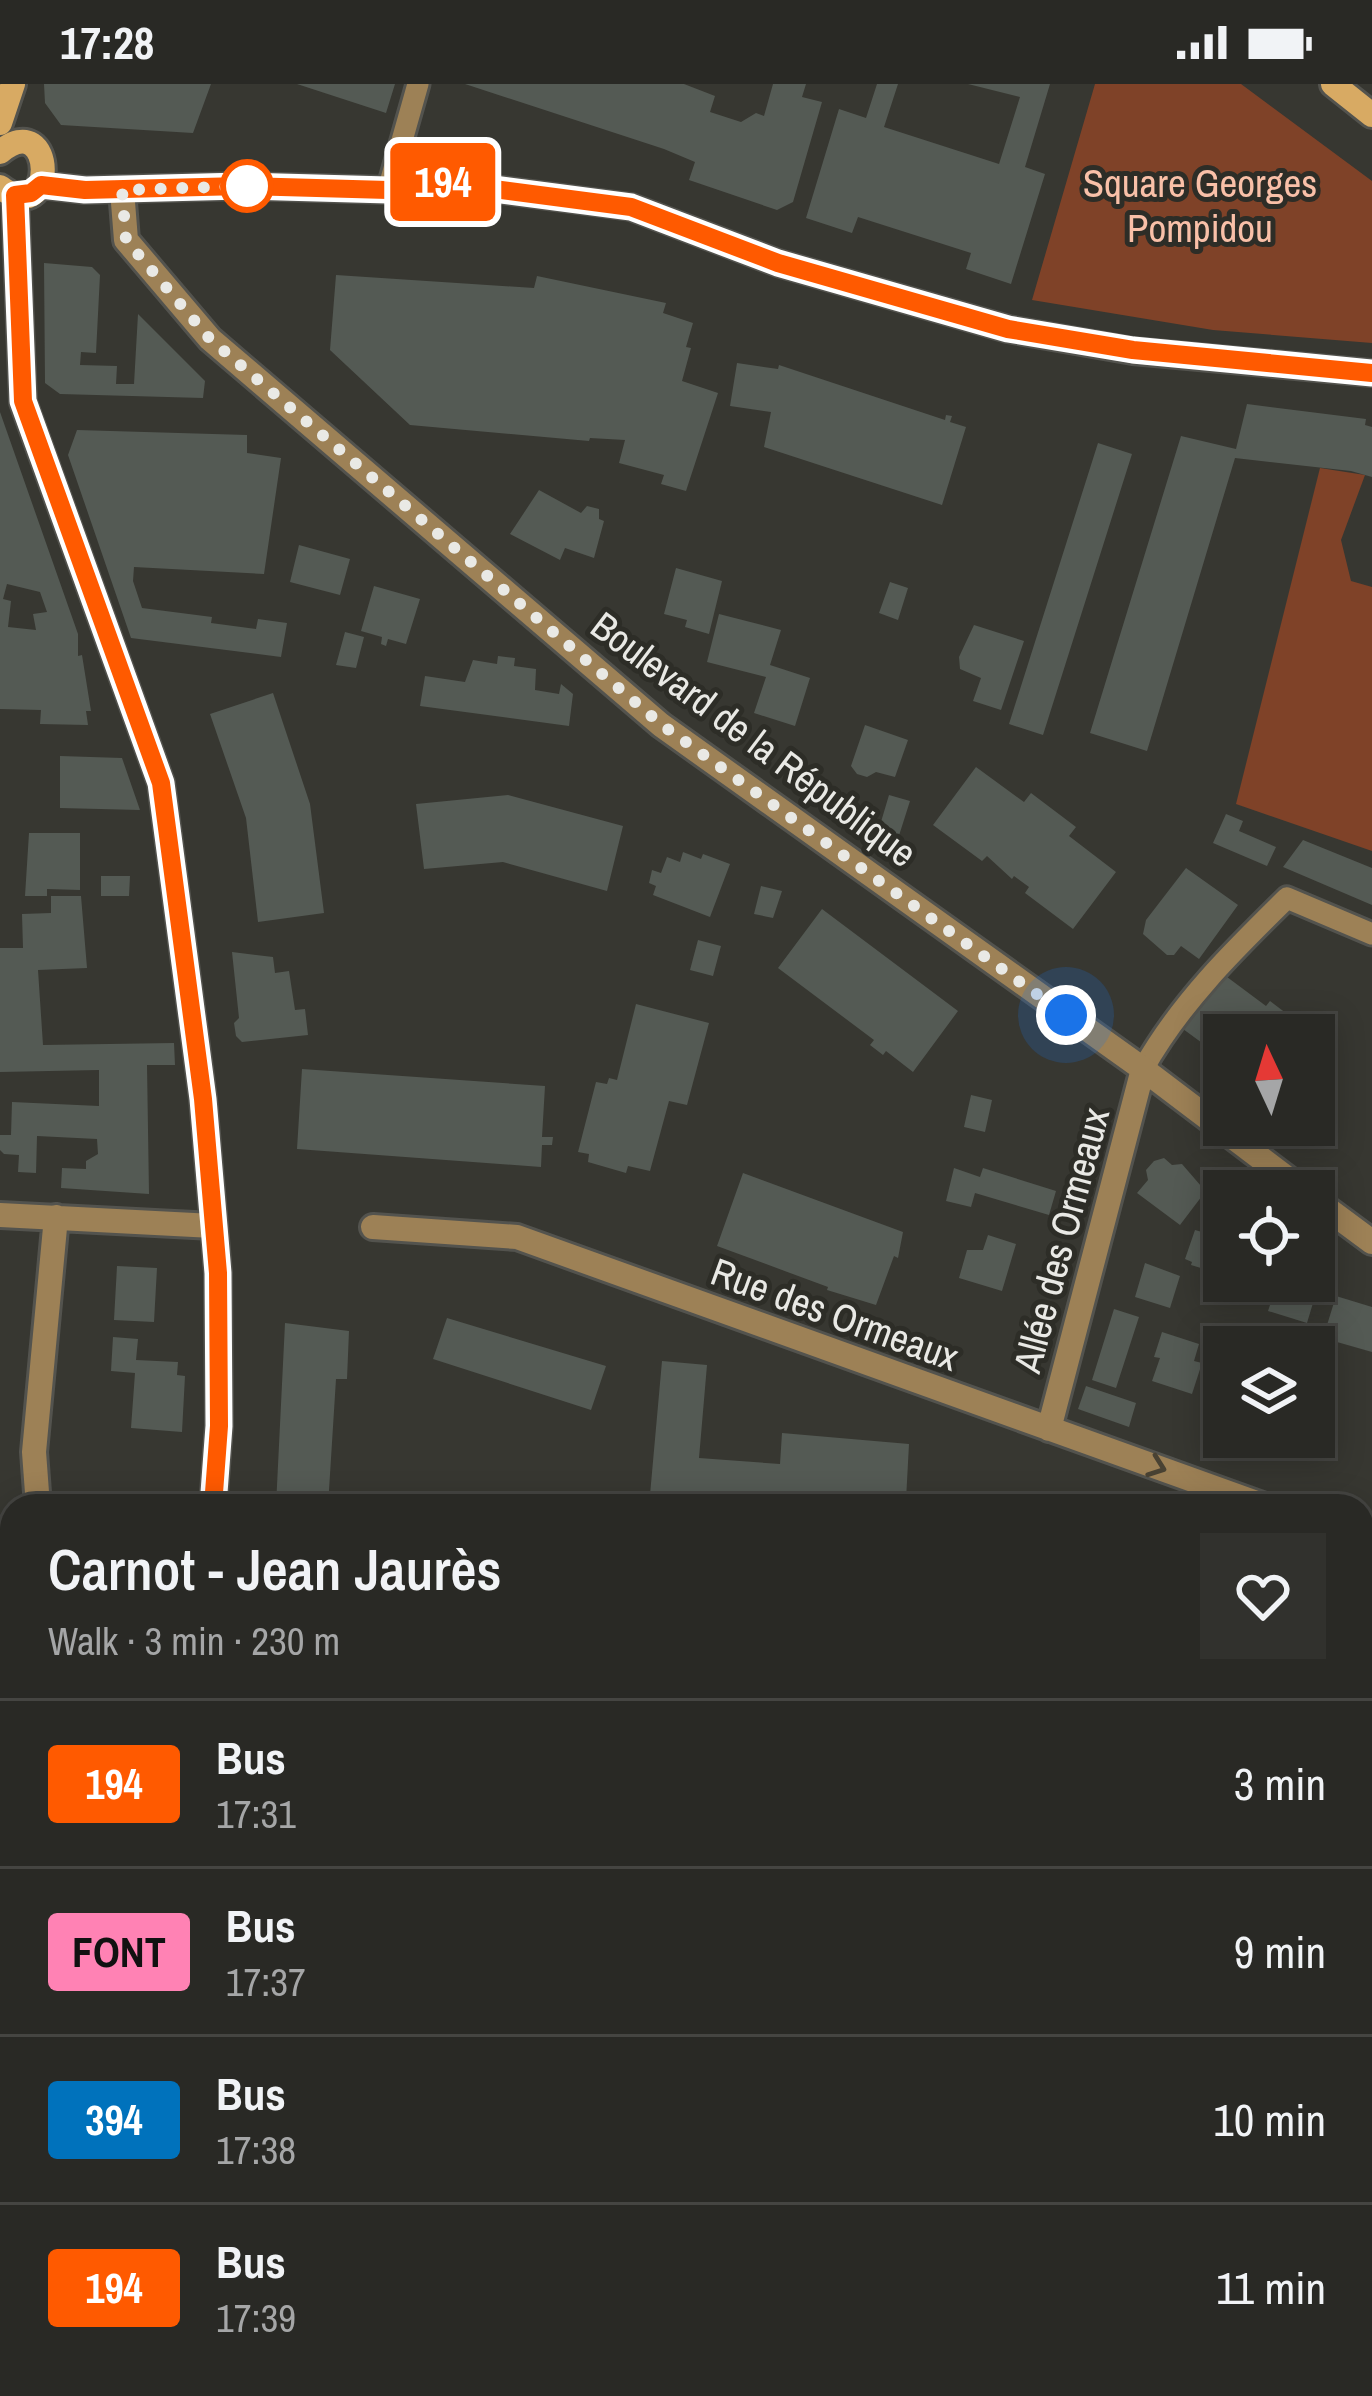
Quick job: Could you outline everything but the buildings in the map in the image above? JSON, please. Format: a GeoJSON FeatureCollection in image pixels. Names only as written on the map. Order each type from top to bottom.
{"type":"FeatureCollection","features":[{"type":"Feature","properties":{"kind":"main road"},"geometry":{"type":"LineString","coordinates":[[13,84],[1,139],[34,147],[46,168],[41,185],[31,193],[8,191],[23,401],[161,783],[203,1099],[218,1273],[219,1426],[213,1494]]}},
{"type":"Feature","properties":{"kind":"main road"},"geometry":{"type":"LineString","coordinates":[[1333,84],[1372,116]]}},
{"type":"Feature","properties":{"kind":"main road"},"geometry":{"type":"LineString","coordinates":[[41,185],[122,190],[241,186],[388,190],[440,182],[631,207],[778,263],[1008,329],[1133,350],[1372,373]]}},
{"type":"Feature","properties":{"kind":"street","name":"Boulevard de la République"},"geometry":{"type":"LineString","coordinates":[[122,190],[126,240],[210,339],[662,725],[1276,1170]]}},
{"type":"Feature","properties":{"kind":"street","name":"Allée des Ormeaux"},"geometry":{"type":"LineString","coordinates":[[1048,1429],[1143,1070]]}},
{"type":"Feature","properties":{"kind":"street"},"geometry":{"type":"LineString","coordinates":[[1335,1214],[1372,1242]]}},
{"type":"Feature","properties":{"kind":"street"},"geometry":{"type":"LineString","coordinates":[[0,1215],[213,1226]]}},
{"type":"Feature","properties":{"kind":"street"},"geometry":{"type":"LineString","coordinates":[[37,1494],[34,1452],[56,1217]]}},
{"type":"Feature","properties":{"kind":"street","name":"Rue des Ormeaux"},"geometry":{"type":"LineString","coordinates":[[374,1227],[517,1237],[1230,1494]]}},
{"type":"Feature","properties":{"kind":"lane"},"geometry":{"type":"LineString","coordinates":[[388,190],[418,84]]}},
{"type":"Feature","properties":{"kind":"lane"},"geometry":{"type":"LineString","coordinates":[[1143,1070],[1159,1040],[1207,979],[1286,898],[1372,934]]}},
{"type":"Feature","properties":{"kind":"green space","name":"Square Georges Pompidou"},"geometry":{"type":"Polygon","coordinates":[[[1095,84],[1241,84],[1372,181],[1372,343],[1213,330],[1032,300],[1095,84]]]}},
{"type":"Feature","properties":{"kind":"green space"},"geometry":{"type":"Polygon","coordinates":[[[1320,468],[1365,475],[1341,540],[1351,581],[1372,587],[1372,851],[1236,804],[1320,468]]]}},
{"type":"Feature","properties":{"kind":"bus line","name":"194"},"geometry":{"type":"LineString","coordinates":[[214,1494],[219,1426],[218,1273],[203,1099],[161,783],[23,401],[15,195],[31,193],[41,185],[85,190],[241,186],[388,190],[440,182],[593,202],[631,207],[778,263],[1008,329],[1133,350],[1372,373]]}},
{"type":"Feature","properties":{"kind":"route"},"geometry":{"type":"LineString","coordinates":[[247,186],[122,190],[126,240],[210,339],[662,725],[1066,1015]]}}]}
